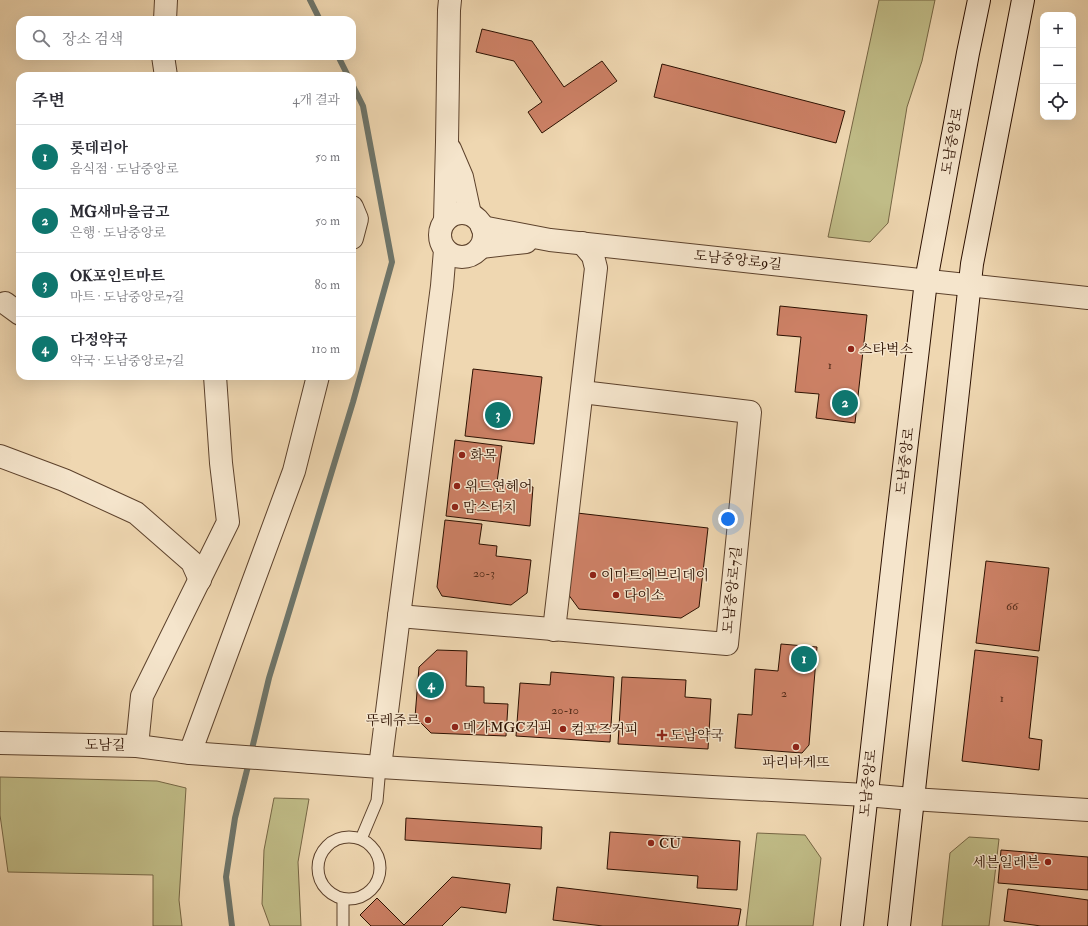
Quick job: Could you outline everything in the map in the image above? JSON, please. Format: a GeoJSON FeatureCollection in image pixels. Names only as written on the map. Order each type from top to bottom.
{"type":"FeatureCollection","features":[{"type":"Feature","properties":{"kind":"street"},"geometry":{"type":"LineString","coordinates":[[165,16],[166,0]]}},
{"type":"Feature","properties":{"kind":"street"},"geometry":{"type":"LineString","coordinates":[[445,220],[450,0]]}},
{"type":"Feature","properties":{"kind":"street","name":"도남중앙로"},"geometry":{"type":"LineString","coordinates":[[852,926],[926,281],[979,0]]}},
{"type":"Feature","properties":{"kind":"street"},"geometry":{"type":"LineString","coordinates":[[899,926],[972,264],[1023,0]]}},
{"type":"Feature","properties":{"kind":"street"},"geometry":{"type":"LineString","coordinates":[[164,60],[165,72]]}},
{"type":"Feature","properties":{"kind":"street"},"geometry":{"type":"LineString","coordinates":[[440,307],[475,236],[462,177],[447,142]]}},
{"type":"Feature","properties":{"kind":"street"},"geometry":{"type":"LineString","coordinates":[[464,213],[475,236],[461,258],[455,257],[445,250],[441,245],[439,232],[445,220],[450,216],[464,213]]}},
{"type":"Feature","properties":{"kind":"street","name":"도남중앙로9길"},"geometry":{"type":"LineString","coordinates":[[475,236],[582,243],[1088,298]]}},
{"type":"Feature","properties":{"kind":"street"},"geometry":{"type":"LineString","coordinates":[[554,630],[596,268],[593,256],[582,243]]}},
{"type":"Feature","properties":{"kind":"street"},"geometry":{"type":"LineString","coordinates":[[596,268],[618,247]]}},
{"type":"Feature","properties":{"kind":"street"},"geometry":{"type":"LineString","coordinates":[[380,767],[398,616],[440,307],[445,250]]}},
{"type":"Feature","properties":{"kind":"street"},"geometry":{"type":"LineString","coordinates":[[137,746],[142,696],[228,522],[220,463],[215,380]]}},
{"type":"Feature","properties":{"kind":"street"},"geometry":{"type":"LineString","coordinates":[[200,753],[294,470],[317,380]]}},
{"type":"Feature","properties":{"kind":"street","name":"도남중앙로7길"},"geometry":{"type":"LineString","coordinates":[[398,616],[727,644],[750,412],[582,392]]}},
{"type":"Feature","properties":{"kind":"street"},"geometry":{"type":"LineString","coordinates":[[0,456],[64,480],[136,513],[192,562],[200,580]]}},
{"type":"Feature","properties":{"kind":"street","name":"도남길"},"geometry":{"type":"LineString","coordinates":[[0,743],[137,746],[281,760],[380,767],[866,795],[1088,810]]}},
{"type":"Feature","properties":{"kind":"lane"},"geometry":{"type":"LineString","coordinates":[[361,839],[377,801],[380,767]]}},
{"type":"Feature","properties":{"kind":"lane"},"geometry":{"type":"LineString","coordinates":[[351,837],[361,839],[370,844],[376,852],[380,862],[378,882],[372,890],[364,896],[354,899],[343,899],[334,896],[325,889],[320,880],[318,870],[319,859],[324,850],[331,843],[340,838],[351,837]]}},
{"type":"Feature","properties":{"kind":"lane"},"geometry":{"type":"LineString","coordinates":[[343,899],[343,926]]}},
{"type":"Feature","properties":{"kind":"shaded area"},"geometry":{"type":"Polygon","coordinates":[[[879,0],[935,0],[922,61],[907,107],[888,223],[870,242],[828,237],[879,0]]]}},
{"type":"Feature","properties":{"kind":"shaded area"},"geometry":{"type":"Polygon","coordinates":[[[0,777],[157,781],[186,788],[179,900],[182,926],[153,926],[153,875],[8,872],[0,815],[0,777]]]}},
{"type":"Feature","properties":{"kind":"shaded area"},"geometry":{"type":"Polygon","coordinates":[[[274,798],[309,799],[298,862],[301,926],[270,926],[262,904],[264,850],[274,798]]]}},
{"type":"Feature","properties":{"kind":"shaded area"},"geometry":{"type":"Polygon","coordinates":[[[757,833],[805,835],[821,858],[813,926],[746,926],[757,833]]]}},
{"type":"Feature","properties":{"kind":"shaded area"},"geometry":{"type":"Polygon","coordinates":[[[969,837],[999,839],[989,926],[942,926],[950,853],[969,837]]]}},
{"type":"Feature","properties":{"kind":"building"},"geometry":{"type":"Polygon","coordinates":[[[482,29],[532,41],[564,87],[602,61],[617,81],[542,133],[528,112],[542,102],[514,61],[476,52],[482,29]]]}},
{"type":"Feature","properties":{"kind":"building"},"geometry":{"type":"Polygon","coordinates":[[[662,64],[845,111],[836,143],[654,97],[662,64]]]}},
{"type":"Feature","properties":{"kind":"building"},"geometry":{"type":"Polygon","coordinates":[[[780,306],[867,315],[855,423],[816,418],[819,394],[795,392],[801,337],[777,335],[780,306]]]}},
{"type":"Feature","properties":{"kind":"building"},"geometry":{"type":"Polygon","coordinates":[[[473,369],[542,377],[534,444],[465,436],[473,369]]]}},
{"type":"Feature","properties":{"kind":"building"},"geometry":{"type":"Polygon","coordinates":[[[455,440],[502,446],[497,482],[533,487],[530,526],[446,516],[455,440]]]}},
{"type":"Feature","properties":{"kind":"building"},"geometry":{"type":"Polygon","coordinates":[[[577,513],[708,528],[699,607],[681,618],[579,609],[568,594],[577,513]]]}},
{"type":"Feature","properties":{"kind":"building"},"geometry":{"type":"Polygon","coordinates":[[[445,520],[482,524],[479,544],[497,546],[496,556],[531,560],[527,593],[511,605],[442,596],[437,587],[445,520]]]}},
{"type":"Feature","properties":{"kind":"building"},"geometry":{"type":"Polygon","coordinates":[[[986,561],[1049,568],[1039,651],[976,643],[986,561]]]}},
{"type":"Feature","properties":{"kind":"building"},"geometry":{"type":"Polygon","coordinates":[[[781,644],[817,647],[809,745],[802,753],[735,748],[738,714],[752,715],[755,669],[778,671],[781,644]]]}},
{"type":"Feature","properties":{"kind":"building"},"geometry":{"type":"Polygon","coordinates":[[[437,650],[467,651],[466,686],[484,687],[484,703],[508,704],[506,736],[431,733],[415,717],[419,667],[437,650]]]}},
{"type":"Feature","properties":{"kind":"building"},"geometry":{"type":"Polygon","coordinates":[[[975,650],[1038,657],[1029,738],[1042,740],[1039,770],[962,761],[975,650]]]}},
{"type":"Feature","properties":{"kind":"building"},"geometry":{"type":"Polygon","coordinates":[[[551,672],[614,677],[610,742],[516,736],[520,683],[550,685],[551,672]]]}},
{"type":"Feature","properties":{"kind":"building"},"geometry":{"type":"Polygon","coordinates":[[[622,677],[686,680],[685,697],[711,699],[708,749],[618,744],[622,677]]]}},
{"type":"Feature","properties":{"kind":"building"},"geometry":{"type":"Polygon","coordinates":[[[406,818],[542,827],[541,849],[405,840],[406,818]]]}},
{"type":"Feature","properties":{"kind":"building"},"geometry":{"type":"Polygon","coordinates":[[[610,832],[740,841],[737,890],[697,888],[698,876],[607,869],[610,832]]]}},
{"type":"Feature","properties":{"kind":"building"},"geometry":{"type":"Polygon","coordinates":[[[1001,850],[1088,857],[1088,890],[998,883],[1001,850]]]}},
{"type":"Feature","properties":{"kind":"building"},"geometry":{"type":"Polygon","coordinates":[[[452,877],[510,884],[506,913],[461,907],[442,926],[371,926],[360,915],[377,898],[404,925],[452,877]]]}},
{"type":"Feature","properties":{"kind":"building"},"geometry":{"type":"Polygon","coordinates":[[[557,887],[741,909],[738,926],[603,926],[553,920],[557,887]]]}},
{"type":"Feature","properties":{"kind":"building"},"geometry":{"type":"Polygon","coordinates":[[[1008,889],[1088,900],[1088,926],[1041,926],[1004,921],[1008,889]]]}},
{"type":"Feature","properties":{"kind":"waterway"},"geometry":{"type":"LineString","coordinates":[[310,0],[318,16]]}},
{"type":"Feature","properties":{"kind":"waterway"},"geometry":{"type":"LineString","coordinates":[[340,60],[346,72]]}},
{"type":"Feature","properties":{"kind":"waterway"},"geometry":{"type":"LineString","coordinates":[[251,753],[269,678],[353,402],[392,262],[363,106],[356,92]]}},
{"type":"Feature","properties":{"kind":"waterway"},"geometry":{"type":"LineString","coordinates":[[232,926],[226,877],[235,818],[249,762]]}},
{"type":"Feature","properties":{"kind":"place","name":"스타벅스"},"geometry":{"type":"Point","coordinates":[851,349]}},
{"type":"Feature","properties":{"kind":"place","name":"MG새마을금고"},"geometry":{"type":"Point","coordinates":[845,403]}},
{"type":"Feature","properties":{"kind":"place","name":"OK포인트마트"},"geometry":{"type":"Point","coordinates":[498,415]}},
{"type":"Feature","properties":{"kind":"place","name":"화목"},"geometry":{"type":"Point","coordinates":[462,455]}},
{"type":"Feature","properties":{"kind":"place","name":"위드연헤어"},"geometry":{"type":"Point","coordinates":[457,486]}},
{"type":"Feature","properties":{"kind":"place","name":"맘스터치"},"geometry":{"type":"Point","coordinates":[455,507]}},
{"type":"Feature","properties":{"kind":"place","name":"이마트에브리데이"},"geometry":{"type":"Point","coordinates":[593,575]}},
{"type":"Feature","properties":{"kind":"place","name":"다이소"},"geometry":{"type":"Point","coordinates":[616,595]}},
{"type":"Feature","properties":{"kind":"place","name":"롯데리아"},"geometry":{"type":"Point","coordinates":[804,659]}},
{"type":"Feature","properties":{"kind":"place","name":"다정약국"},"geometry":{"type":"Point","coordinates":[431,685]}},
{"type":"Feature","properties":{"kind":"place","name":"뚜레쥬르"},"geometry":{"type":"Point","coordinates":[428,720]}},
{"type":"Feature","properties":{"kind":"place","name":"메가MGC커피"},"geometry":{"type":"Point","coordinates":[455,727]}},
{"type":"Feature","properties":{"kind":"place","name":"컴포즈커피"},"geometry":{"type":"Point","coordinates":[563,729]}},
{"type":"Feature","properties":{"kind":"place","name":"도남약국"},"geometry":{"type":"Point","coordinates":[662,735]}},
{"type":"Feature","properties":{"kind":"place","name":"파리바게뜨"},"geometry":{"type":"Point","coordinates":[796,747]}},
{"type":"Feature","properties":{"kind":"place","name":"CU"},"geometry":{"type":"Point","coordinates":[651,843]}},
{"type":"Feature","properties":{"kind":"place","name":"세븐일레븐"},"geometry":{"type":"Point","coordinates":[1048,862]}}]}
